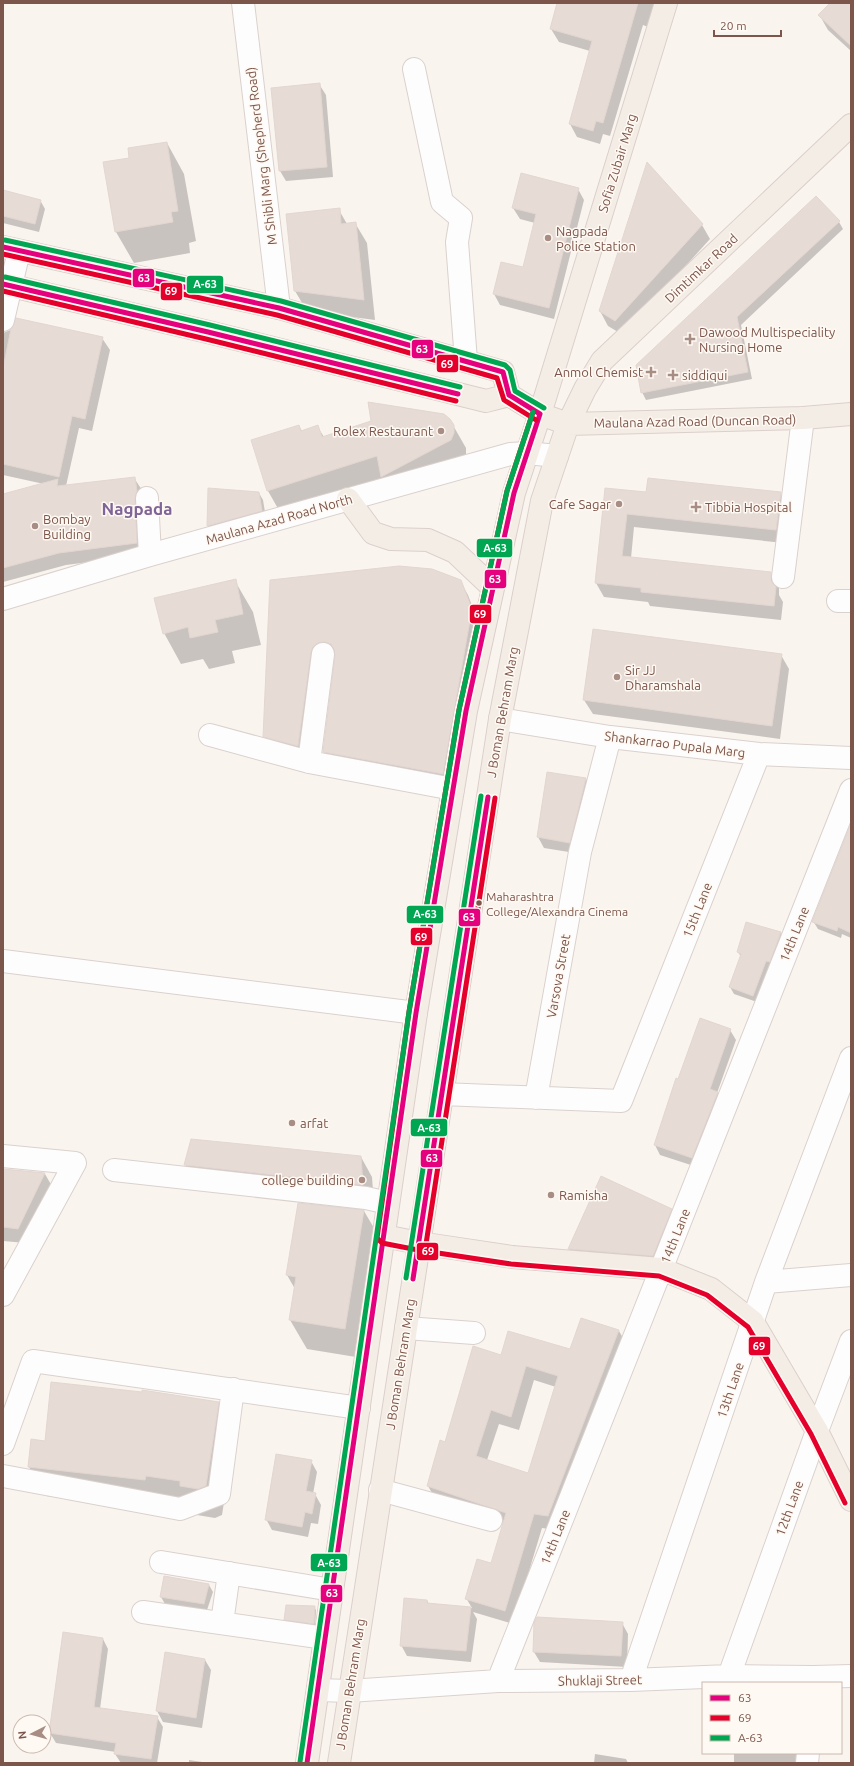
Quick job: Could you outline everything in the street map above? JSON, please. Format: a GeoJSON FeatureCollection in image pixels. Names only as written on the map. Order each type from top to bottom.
{"type":"FeatureCollection","features":[{"type":"Feature","properties":{"kind":"main road","name":"Sofia Zubair Marg"},"geometry":{"type":"LineString","coordinates":[[540,414],[666,3]]}},
{"type":"Feature","properties":{"kind":"main road","name":"Dimtimkar Road"},"geometry":{"type":"LineString","coordinates":[[568,424],[585,389],[602,361],[850,128]]}},
{"type":"Feature","properties":{"kind":"main road"},"geometry":{"type":"LineString","coordinates":[[7,285],[208,332],[486,401],[509,395],[504,372],[279,308],[11,249]]}},
{"type":"Feature","properties":{"kind":"main road","name":"Maulana Azad Road (Duncan Road)"},"geometry":{"type":"LineString","coordinates":[[509,395],[540,414],[568,424],[803,418],[851,414]]}},
{"type":"Feature","properties":{"kind":"main road"},"geometry":{"type":"LineString","coordinates":[[307,1763],[416,1013],[466,711],[514,492],[540,414]]}},
{"type":"Feature","properties":{"kind":"main road","name":"J Boman Behram Marg"},"geometry":{"type":"LineString","coordinates":[[338,1763],[500,719],[542,501],[568,424]]}},
{"type":"Feature","properties":{"kind":"main road"},"geometry":{"type":"LineString","coordinates":[[348,499],[373,533],[391,539],[428,540],[456,552],[493,588]]}},
{"type":"Feature","properties":{"kind":"main road"},"geometry":{"type":"LineString","coordinates":[[384,1236],[419,1243],[512,1257],[661,1269],[711,1289],[753,1322],[817,1431],[851,1500]]}},
{"type":"Feature","properties":{"kind":"street","name":"M Shibli Marg (Shepherd Road)"},"geometry":{"type":"LineString","coordinates":[[243,3],[279,308]]}},
{"type":"Feature","properties":{"kind":"street"},"geometry":{"type":"LineString","coordinates":[[414,69],[442,202],[461,218],[457,242],[466,361]]}},
{"type":"Feature","properties":{"kind":"street"},"geometry":{"type":"LineString","coordinates":[[3,320],[11,249]]}},
{"type":"Feature","properties":{"kind":"street"},"geometry":{"type":"LineString","coordinates":[[783,577],[803,418]]}},
{"type":"Feature","properties":{"kind":"street","name":"Maulana Azad Road North"},"geometry":{"type":"LineString","coordinates":[[3,599],[150,555],[510,454],[527,452],[557,456]]}},
{"type":"Feature","properties":{"kind":"street"},"geometry":{"type":"LineString","coordinates":[[147,498],[150,555]]}},
{"type":"Feature","properties":{"kind":"street"},"geometry":{"type":"LineString","coordinates":[[309,762],[323,654]]}},
{"type":"Feature","properties":{"kind":"street","name":"Shankarrao Pupala Marg"},"geometry":{"type":"LineString","coordinates":[[500,719],[610,737],[759,754],[851,758]]}},
{"type":"Feature","properties":{"kind":"street"},"geometry":{"type":"LineString","coordinates":[[210,736],[309,762],[453,789]]}},
{"type":"Feature","properties":{"kind":"street","name":"Varsova Street"},"geometry":{"type":"LineString","coordinates":[[536,1098],[580,852],[610,737]]}},
{"type":"Feature","properties":{"kind":"street","name":"15th Lane"},"geometry":{"type":"LineString","coordinates":[[536,1098],[622,1102],[634,1066],[759,754]]}},
{"type":"Feature","properties":{"kind":"street","name":"14th Lane"},"geometry":{"type":"LineString","coordinates":[[498,1681],[851,790]]}},
{"type":"Feature","properties":{"kind":"street"},"geometry":{"type":"LineString","coordinates":[[3,961],[416,1013]]}},
{"type":"Feature","properties":{"kind":"street","name":"13th Lane"},"geometry":{"type":"LineString","coordinates":[[631,1680],[766,1282],[851,1058]]}},
{"type":"Feature","properties":{"kind":"street"},"geometry":{"type":"LineString","coordinates":[[442,1094],[536,1098]]}},
{"type":"Feature","properties":{"kind":"street"},"geometry":{"type":"LineString","coordinates":[[3,1156],[75,1163],[3,1295]]}},
{"type":"Feature","properties":{"kind":"street"},"geometry":{"type":"LineString","coordinates":[[114,1170],[366,1198],[388,1203]]}},
{"type":"Feature","properties":{"kind":"street"},"geometry":{"type":"LineString","coordinates":[[766,1282],[851,1275]]}},
{"type":"Feature","properties":{"kind":"street"},"geometry":{"type":"LineString","coordinates":[[406,1328],[474,1333]]}},
{"type":"Feature","properties":{"kind":"street","name":"12th Lane"},"geometry":{"type":"LineString","coordinates":[[730,1676],[817,1431],[851,1341]]}},
{"type":"Feature","properties":{"kind":"street"},"geometry":{"type":"LineString","coordinates":[[3,1444],[33,1361],[359,1408]]}},
{"type":"Feature","properties":{"kind":"street"},"geometry":{"type":"LineString","coordinates":[[3,1476],[180,1509],[220,1494],[233,1390]]}},
{"type":"Feature","properties":{"kind":"street"},"geometry":{"type":"LineString","coordinates":[[380,1490],[490,1520]]}},
{"type":"Feature","properties":{"kind":"street"},"geometry":{"type":"LineString","coordinates":[[161,1562],[332,1590]]}},
{"type":"Feature","properties":{"kind":"street"},"geometry":{"type":"LineString","coordinates":[[222,1623],[229,1573]]}},
{"type":"Feature","properties":{"kind":"street"},"geometry":{"type":"LineString","coordinates":[[143,1612],[325,1638]]}},
{"type":"Feature","properties":{"kind":"street","name":"Shuklaji Street"},"geometry":{"type":"LineString","coordinates":[[318,1690],[349,1691],[498,1681],[631,1680],[730,1676],[814,1680],[851,1676]]}},
{"type":"Feature","properties":{"kind":"building"},"geometry":{"type":"Polygon","coordinates":[[[557,3],[638,3],[603,123],[596,121],[593,131],[569,124],[592,41],[550,29],[557,3]]]}},
{"type":"Feature","properties":{"kind":"building"},"geometry":{"type":"Polygon","coordinates":[[[830,3],[851,3],[851,46],[818,15],[830,3]]]}},
{"type":"Feature","properties":{"kind":"building"},"geometry":{"type":"Polygon","coordinates":[[[320,83],[327,167],[279,171],[271,88],[320,83]]]}},
{"type":"Feature","properties":{"kind":"building"},"geometry":{"type":"Polygon","coordinates":[[[167,142],[178,211],[171,212],[173,222],[115,232],[103,162],[129,158],[128,148],[167,142]]]}},
{"type":"Feature","properties":{"kind":"building"},"geometry":{"type":"Polygon","coordinates":[[[647,162],[703,224],[615,321],[599,311],[647,162]]]}},
{"type":"Feature","properties":{"kind":"building","name":"Nagpada Police Station"},"geometry":{"type":"Polygon","coordinates":[[[521,173],[579,188],[549,308],[493,294],[501,262],[523,267],[536,214],[512,208],[521,173]]]}},
{"type":"Feature","properties":{"kind":"building"},"geometry":{"type":"Polygon","coordinates":[[[3,190],[41,200],[35,224],[3,216],[3,190]]]}},
{"type":"Feature","properties":{"kind":"building","name":"Dawood Multispeciality Nursing Home"},"geometry":{"type":"Polygon","coordinates":[[[816,196],[840,221],[737,317],[748,372],[641,393],[636,365],[816,196]]]}},
{"type":"Feature","properties":{"kind":"building"},"geometry":{"type":"Polygon","coordinates":[[[340,208],[341,224],[356,222],[364,300],[294,291],[286,214],[340,208]]]}},
{"type":"Feature","properties":{"kind":"building"},"geometry":{"type":"Polygon","coordinates":[[[16,318],[103,337],[85,419],[72,416],[59,477],[3,464],[3,368],[11,329],[16,318]]]}},
{"type":"Feature","properties":{"kind":"building"},"geometry":{"type":"Polygon","coordinates":[[[368,402],[444,414],[454,425],[454,433],[451,440],[381,477],[377,456],[267,491],[251,440],[299,425],[301,431],[318,425],[322,437],[371,421],[368,402]]]}},
{"type":"Feature","properties":{"kind":"building"},"geometry":{"type":"Polygon","coordinates":[[[135,477],[137,491],[135,499],[137,543],[59,553],[3,568],[3,494],[58,479],[57,486],[135,477]]]}},
{"type":"Feature","properties":{"kind":"building"},"geometry":{"type":"Polygon","coordinates":[[[648,478],[781,492],[776,530],[627,514],[622,556],[771,572],[771,581],[776,587],[774,606],[641,592],[641,588],[595,583],[605,488],[646,492],[648,478]]]}},
{"type":"Feature","properties":{"kind":"building"},"geometry":{"type":"Polygon","coordinates":[[[208,488],[259,492],[262,511],[207,526],[208,488]]]}},
{"type":"Feature","properties":{"kind":"building"},"geometry":{"type":"Polygon","coordinates":[[[399,566],[432,569],[461,580],[472,609],[443,774],[323,752],[335,656],[334,649],[331,644],[325,642],[318,643],[313,647],[311,652],[298,746],[263,737],[270,580],[399,566]]]}},
{"type":"Feature","properties":{"kind":"building"},"geometry":{"type":"Polygon","coordinates":[[[236,579],[243,614],[215,620],[218,632],[190,638],[188,627],[163,634],[154,598],[236,579]]]}},
{"type":"Feature","properties":{"kind":"building","name":"Sir JJ Dharamshala"},"geometry":{"type":"Polygon","coordinates":[[[593,629],[782,654],[772,726],[583,700],[593,629]]]}},
{"type":"Feature","properties":{"kind":"building"},"geometry":{"type":"Polygon","coordinates":[[[547,772],[586,778],[570,843],[537,837],[547,772]]]}},
{"type":"Feature","properties":{"kind":"building"},"geometry":{"type":"Polygon","coordinates":[[[850,826],[851,933],[838,927],[837,931],[812,922],[850,826]]]}},
{"type":"Feature","properties":{"kind":"building"},"geometry":{"type":"Polygon","coordinates":[[[746,922],[781,932],[770,962],[766,961],[753,996],[729,987],[741,954],[737,952],[746,922]]]}},
{"type":"Feature","properties":{"kind":"building"},"geometry":{"type":"Polygon","coordinates":[[[700,1018],[731,1029],[710,1089],[718,1092],[692,1158],[654,1145],[676,1078],[678,1079],[700,1018]]]}},
{"type":"Feature","properties":{"kind":"building"},"geometry":{"type":"Polygon","coordinates":[[[191,1139],[361,1156],[363,1185],[184,1165],[191,1139]]]}},
{"type":"Feature","properties":{"kind":"building"},"geometry":{"type":"Polygon","coordinates":[[[3,1169],[45,1173],[18,1229],[3,1227],[3,1169]]]}},
{"type":"Feature","properties":{"kind":"building"},"geometry":{"type":"Polygon","coordinates":[[[601,1176],[672,1209],[653,1256],[568,1249],[601,1176]]]}},
{"type":"Feature","properties":{"kind":"building"},"geometry":{"type":"Polygon","coordinates":[[[298,1203],[364,1210],[345,1329],[289,1320],[296,1277],[286,1275],[298,1203]]]}},
{"type":"Feature","properties":{"kind":"building"},"geometry":{"type":"Polygon","coordinates":[[[581,1318],[619,1330],[548,1516],[534,1514],[505,1611],[465,1599],[477,1559],[491,1563],[506,1513],[427,1486],[440,1440],[445,1442],[473,1346],[501,1355],[508,1331],[570,1349],[581,1318]],[[526,1366],[511,1417],[491,1410],[476,1456],[528,1473],[558,1376],[526,1366]]]}},
{"type":"Feature","properties":{"kind":"building"},"geometry":{"type":"Polygon","coordinates":[[[51,1382],[142,1392],[142,1390],[219,1402],[206,1486],[198,1489],[180,1486],[180,1481],[146,1476],[145,1480],[28,1467],[31,1439],[45,1441],[51,1382]]]}},
{"type":"Feature","properties":{"kind":"building"},"geometry":{"type":"Polygon","coordinates":[[[276,1454],[312,1460],[306,1491],[316,1493],[312,1514],[305,1512],[302,1527],[265,1520],[276,1454]]]}},
{"type":"Feature","properties":{"kind":"building"},"geometry":{"type":"Polygon","coordinates":[[[164,1576],[209,1584],[204,1604],[160,1597],[164,1576]]]}},
{"type":"Feature","properties":{"kind":"building"},"geometry":{"type":"Polygon","coordinates":[[[404,1598],[427,1600],[427,1603],[471,1607],[466,1651],[400,1646],[404,1598]]]}},
{"type":"Feature","properties":{"kind":"building"},"geometry":{"type":"Polygon","coordinates":[[[286,1605],[315,1606],[314,1624],[284,1620],[286,1605]]]}},
{"type":"Feature","properties":{"kind":"building"},"geometry":{"type":"Polygon","coordinates":[[[537,1617],[623,1622],[621,1656],[533,1652],[534,1623],[537,1617]]]}},
{"type":"Feature","properties":{"kind":"building"},"geometry":{"type":"Polygon","coordinates":[[[63,1632],[103,1638],[94,1707],[158,1716],[151,1759],[114,1754],[116,1743],[52,1733],[52,1714],[63,1632]]]}},
{"type":"Feature","properties":{"kind":"building"},"geometry":{"type":"Polygon","coordinates":[[[165,1652],[205,1659],[196,1718],[156,1711],[165,1652]]]}},
{"type":"Feature","properties":{"kind":"transit line","name":"A-63"},"geometry":{"type":"LineString","coordinates":[[5,240],[281,301],[505,365],[510,370],[515,391],[544,408]]}},
{"type":"Feature","properties":{"kind":"transit line","name":"63"},"geometry":{"type":"LineString","coordinates":[[3,247],[279,308],[503,372],[509,395],[540,414]]}},
{"type":"Feature","properties":{"kind":"transit line","name":"69"},"geometry":{"type":"LineString","coordinates":[[3,254],[277,315],[497,378],[504,400],[536,420]]}},
{"type":"Feature","properties":{"kind":"transit line","name":"A-63"},"geometry":{"type":"LineString","coordinates":[[5,277],[210,325],[460,387]]}},
{"type":"Feature","properties":{"kind":"transit line","name":"63"},"geometry":{"type":"LineString","coordinates":[[3,284],[208,332],[458,394]]}},
{"type":"Feature","properties":{"kind":"transit line","name":"69"},"geometry":{"type":"LineString","coordinates":[[3,291],[206,339],[456,401]]}},
{"type":"Feature","properties":{"kind":"transit line","name":"69"},"geometry":{"type":"LineString","coordinates":[[533,412],[507,491],[459,710],[409,1012],[377,1238],[382,1243],[418,1250],[511,1264],[659,1276],[707,1295],[748,1327],[811,1434],[845,1503]]}},
{"type":"Feature","properties":{"kind":"transit line","name":"A-63"},"geometry":{"type":"LineString","coordinates":[[300,1762],[409,1012],[459,710],[507,491],[533,412]]}},
{"type":"Feature","properties":{"kind":"transit line","name":"63"},"geometry":{"type":"LineString","coordinates":[[307,1763],[416,1013],[466,711],[514,493],[540,414]]}},
{"type":"Feature","properties":{"kind":"transit line","name":"A-63"},"geometry":{"type":"LineString","coordinates":[[406,1278],[481,796]]}},
{"type":"Feature","properties":{"kind":"transit line","name":"63"},"geometry":{"type":"LineString","coordinates":[[413,1279],[488,797]]}},
{"type":"Feature","properties":{"kind":"transit line","name":"69"},"geometry":{"type":"LineString","coordinates":[[426,1244],[495,798]]}},
{"type":"Feature","properties":{"kind":"place","name":"Nagpada Police Station"},"geometry":{"type":"Point","coordinates":[548,238]}},
{"type":"Feature","properties":{"kind":"place","name":"Dawood Multispeciality Nursing Home"},"geometry":{"type":"Point","coordinates":[690,339]}},
{"type":"Feature","properties":{"kind":"place","name":"Anmol Chemist"},"geometry":{"type":"Point","coordinates":[651,372]}},
{"type":"Feature","properties":{"kind":"place","name":"siddiqui"},"geometry":{"type":"Point","coordinates":[673,375]}},
{"type":"Feature","properties":{"kind":"place","name":"Rolex Restaurant"},"geometry":{"type":"Point","coordinates":[441,431]}},
{"type":"Feature","properties":{"kind":"place","name":"Cafe Sagar"},"geometry":{"type":"Point","coordinates":[619,504]}},
{"type":"Feature","properties":{"kind":"place","name":"Tibbia Hospital"},"geometry":{"type":"Point","coordinates":[696,507]}},
{"type":"Feature","properties":{"kind":"place","name":"Bombay Building"},"geometry":{"type":"Point","coordinates":[35,526]}},
{"type":"Feature","properties":{"kind":"place","name":"Sir JJ Dharamshala"},"geometry":{"type":"Point","coordinates":[617,677]}},
{"type":"Feature","properties":{"kind":"place","name":"Maharashtra College/Alexandra Cinema"},"geometry":{"type":"Point","coordinates":[479,903]}},
{"type":"Feature","properties":{"kind":"place","name":"arfat"},"geometry":{"type":"Point","coordinates":[292,1123]}},
{"type":"Feature","properties":{"kind":"place","name":"college building"},"geometry":{"type":"Point","coordinates":[362,1180]}},
{"type":"Feature","properties":{"kind":"place","name":"Ramisha"},"geometry":{"type":"Point","coordinates":[551,1195]}},
{"type":"Feature","properties":{"kind":"district","name":"Nagpada"},"geometry":{"type":"Point","coordinates":[137,508]}}]}
